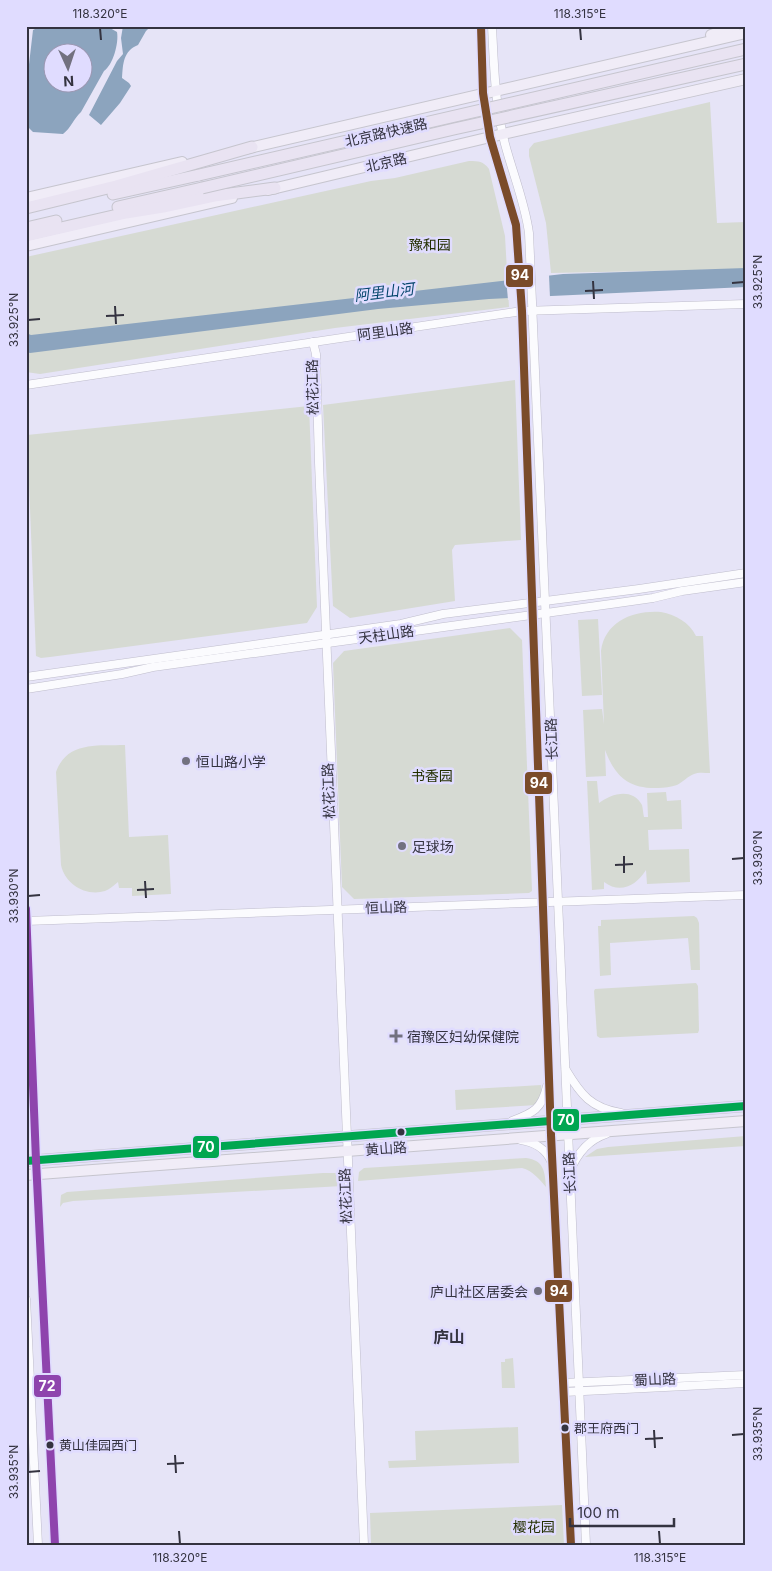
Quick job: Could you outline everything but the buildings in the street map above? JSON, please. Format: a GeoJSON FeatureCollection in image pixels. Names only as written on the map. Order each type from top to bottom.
{"type":"FeatureCollection","features":[{"type":"Feature","properties":{"kind":"highway","name":"北京路快速路"},"geometry":{"type":"LineString","coordinates":[[26,214],[746,49]]}},
{"type":"Feature","properties":{"kind":"highway","name":"北京路快速路"},"geometry":{"type":"LineString","coordinates":[[26,228],[746,64]]}},
{"type":"Feature","properties":{"kind":"highway"},"geometry":{"type":"LineString","coordinates":[[26,208],[116,186],[252,147]]}},
{"type":"Feature","properties":{"kind":"highway"},"geometry":{"type":"LineString","coordinates":[[26,236],[126,213],[214,196],[276,188]]}},
{"type":"Feature","properties":{"kind":"main road"},"geometry":{"type":"LineString","coordinates":[[669,50],[736,26]]}},
{"type":"Feature","properties":{"kind":"main road"},"geometry":{"type":"LineString","coordinates":[[26,198],[746,33]]}},
{"type":"Feature","properties":{"kind":"main road","name":"北京路"},"geometry":{"type":"LineString","coordinates":[[26,246],[503,134],[724,84],[746,81]]}},
{"type":"Feature","properties":{"kind":"main road","name":"黄山路"},"geometry":{"type":"LineString","coordinates":[[31,1160],[746,1106]]}},
{"type":"Feature","properties":{"kind":"main road","name":"黄山路"},"geometry":{"type":"LineString","coordinates":[[32,1175],[746,1122]]}},
{"type":"Feature","properties":{"kind":"street","name":"长江路"},"geometry":{"type":"LineString","coordinates":[[480,26],[483,94],[490,137],[515,221],[522,311],[551,1135],[571,1545]]}},
{"type":"Feature","properties":{"kind":"street","name":"长江路"},"geometry":{"type":"LineString","coordinates":[[492,26],[496,90],[503,134],[527,218],[531,276],[586,1545]]}},
{"type":"Feature","properties":{"kind":"street","name":"阿里山路"},"geometry":{"type":"LineString","coordinates":[[26,385],[522,311],[746,304]]}},
{"type":"Feature","properties":{"kind":"street","name":"松花江路"},"geometry":{"type":"LineString","coordinates":[[313,342],[316,354],[324,639],[345,1136],[359,1545]]}},
{"type":"Feature","properties":{"kind":"street","name":"天柱山路"},"geometry":{"type":"LineString","coordinates":[[26,689],[324,639],[443,614],[639,589],[746,573]]}},
{"type":"Feature","properties":{"kind":"street","name":"天柱山路"},"geometry":{"type":"LineString","coordinates":[[26,677],[545,613],[653,598],[682,591],[746,582]]}},
{"type":"Feature","properties":{"kind":"street","name":"恒山路"},"geometry":{"type":"LineString","coordinates":[[26,916],[543,900],[746,890]]}},
{"type":"Feature","properties":{"kind":"street","name":"恒山路"},"geometry":{"type":"LineString","coordinates":[[557,899],[746,894]]}},
{"type":"Feature","properties":{"kind":"street","name":"恒山路"},"geometry":{"type":"LineString","coordinates":[[26,921],[335,907]]}},
{"type":"Feature","properties":{"kind":"street"},"geometry":{"type":"LineString","coordinates":[[26,908],[31,1160],[45,1327],[55,1545]]}},
{"type":"Feature","properties":{"kind":"street"},"geometry":{"type":"LineString","coordinates":[[564,1067],[580,1092],[592,1103],[608,1110],[630,1114]]}},
{"type":"Feature","properties":{"kind":"street"},"geometry":{"type":"LineString","coordinates":[[506,1124],[531,1112],[542,1103],[549,1074]]}},
{"type":"Feature","properties":{"kind":"street"},"geometry":{"type":"LineString","coordinates":[[569,1172],[573,1162],[589,1142],[599,1136],[616,1131]]}},
{"type":"Feature","properties":{"kind":"street"},"geometry":{"type":"LineString","coordinates":[[512,1138],[526,1140],[542,1148],[550,1158],[553,1169]]}},
{"type":"Feature","properties":{"kind":"street","name":"松花江路"},"geometry":{"type":"LineString","coordinates":[[345,1151],[364,1545]]}},
{"type":"Feature","properties":{"kind":"street"},"geometry":{"type":"LineString","coordinates":[[26,1299],[38,1545]]}},
{"type":"Feature","properties":{"kind":"street"},"geometry":{"type":"LineString","coordinates":[[28,1328],[45,1327]]}},
{"type":"Feature","properties":{"kind":"street","name":"蜀山路"},"geometry":{"type":"LineString","coordinates":[[579,1387],[746,1375]]}},
{"type":"Feature","properties":{"kind":"street","name":"蜀山路"},"geometry":{"type":"LineString","coordinates":[[564,1387],[746,1383]]}},
{"type":"Feature","properties":{"kind":"street"},"geometry":{"type":"LineString","coordinates":[[31,1414],[48,1413]]}},
{"type":"Feature","properties":{"kind":"green space"},"geometry":{"type":"Polygon","coordinates":[[[710,102],[717,223],[746,222],[746,269],[551,273],[546,223],[529,156],[529,149],[534,143],[710,102]]]}},
{"type":"Feature","properties":{"kind":"green space","name":"豫和园"},"geometry":{"type":"Polygon","coordinates":[[[469,161],[485,164],[489,169],[505,236],[509,307],[335,328],[40,374],[26,372],[26,257],[469,161]]]}},
{"type":"Feature","properties":{"kind":"green space"},"geometry":{"type":"Polygon","coordinates":[[[515,380],[521,540],[455,545],[452,550],[455,601],[350,618],[333,606],[323,405],[515,380]]]}},
{"type":"Feature","properties":{"kind":"green space"},"geometry":{"type":"Polygon","coordinates":[[[309,406],[317,607],[307,623],[50,657],[41,658],[36,656],[27,435],[309,406]]]}},
{"type":"Feature","properties":{"kind":"green space"},"geometry":{"type":"Polygon","coordinates":[[[661,612],[682,620],[696,636],[703,636],[710,773],[696,773],[677,785],[670,787],[648,788],[638,786],[618,774],[605,750],[606,776],[586,777],[583,710],[602,709],[604,724],[601,651],[608,632],[622,620],[631,616],[641,613],[661,612]]]}},
{"type":"Feature","properties":{"kind":"green space"},"geometry":{"type":"Polygon","coordinates":[[[598,619],[602,695],[582,696],[578,620],[598,619]]]}},
{"type":"Feature","properties":{"kind":"green space","name":"书香园"},"geometry":{"type":"Polygon","coordinates":[[[510,628],[522,640],[532,891],[529,893],[354,899],[342,887],[333,663],[344,651],[510,628]]]}},
{"type":"Feature","properties":{"kind":"green space"},"geometry":{"type":"Polygon","coordinates":[[[125,745],[129,837],[168,835],[171,894],[132,896],[132,888],[119,888],[118,882],[105,891],[91,892],[77,887],[63,872],[61,865],[56,772],[61,762],[76,750],[94,746],[125,745]]]}},
{"type":"Feature","properties":{"kind":"green space"},"geometry":{"type":"Polygon","coordinates":[[[587,781],[597,781],[599,803],[615,795],[627,794],[638,799],[642,805],[644,817],[648,817],[647,793],[666,792],[667,801],[681,800],[682,829],[648,830],[649,850],[689,849],[690,882],[647,884],[646,870],[633,884],[622,888],[610,886],[604,882],[604,889],[592,890],[587,781]]]}},
{"type":"Feature","properties":{"kind":"green space"},"geometry":{"type":"Polygon","coordinates":[[[694,916],[699,923],[700,970],[691,970],[688,938],[610,943],[611,975],[600,976],[598,926],[601,926],[601,920],[694,916]]]}},
{"type":"Feature","properties":{"kind":"green space"},"geometry":{"type":"Polygon","coordinates":[[[696,983],[698,986],[698,1033],[600,1038],[597,1036],[595,989],[696,983]]]}},
{"type":"Feature","properties":{"kind":"green space"},"geometry":{"type":"Polygon","coordinates":[[[541,1085],[542,1094],[537,1105],[456,1110],[455,1090],[541,1085]]]}},
{"type":"Feature","properties":{"kind":"green space"},"geometry":{"type":"Polygon","coordinates":[[[746,1136],[746,1146],[585,1157],[597,1149],[608,1147],[746,1136]]]}},
{"type":"Feature","properties":{"kind":"green space"},"geometry":{"type":"Polygon","coordinates":[[[526,1158],[537,1161],[540,1164],[544,1172],[546,1187],[533,1173],[522,1168],[358,1181],[359,1172],[364,1168],[526,1158]]]}},
{"type":"Feature","properties":{"kind":"green space"},"geometry":{"type":"Polygon","coordinates":[[[336,1173],[340,1176],[342,1186],[73,1201],[63,1203],[60,1207],[61,1195],[67,1192],[336,1173]]]}},
{"type":"Feature","properties":{"kind":"green space"},"geometry":{"type":"Polygon","coordinates":[[[513,1358],[515,1388],[502,1388],[501,1362],[505,1362],[505,1359],[513,1358]]]}},
{"type":"Feature","properties":{"kind":"green space"},"geometry":{"type":"Polygon","coordinates":[[[518,1427],[519,1463],[389,1468],[388,1461],[416,1460],[415,1431],[518,1427]]]}},
{"type":"Feature","properties":{"kind":"green space","name":"樱花园"},"geometry":{"type":"Polygon","coordinates":[[[562,1505],[564,1545],[371,1545],[370,1513],[562,1505]]]}},
{"type":"Feature","properties":{"kind":"water"},"geometry":{"type":"Polygon","coordinates":[[[52,26],[88,26],[110,28],[117,32],[113,59],[104,71],[81,112],[63,134],[33,132],[26,125],[26,90],[33,30],[52,26]]]}},
{"type":"Feature","properties":{"kind":"water"},"geometry":{"type":"Polygon","coordinates":[[[123,26],[151,26],[138,45],[129,51],[125,58],[122,78],[131,86],[120,103],[101,125],[89,115],[117,61],[123,54],[121,38],[123,26]]]}},
{"type":"Feature","properties":{"kind":"water"},"geometry":{"type":"Polygon","coordinates":[[[746,268],[746,287],[489,299],[378,309],[26,352],[26,333],[31,335],[563,274],[746,268]]]}},
{"type":"Feature","properties":{"kind":"pier"},"geometry":{"type":"Polygon","coordinates":[[[549,275],[550,298],[508,300],[506,277],[549,275]]]}},
{"type":"Feature","properties":{"kind":"transit line","name":"94"},"geometry":{"type":"LineString","coordinates":[[481,26],[483,93],[490,137],[516,225],[522,311],[551,1135],[571,1545]]}},
{"type":"Feature","properties":{"kind":"transit line","name":"72"},"geometry":{"type":"LineString","coordinates":[[26,909],[55,1545]]}},
{"type":"Feature","properties":{"kind":"transit line","name":"70"},"geometry":{"type":"LineString","coordinates":[[26,1161],[746,1106]]}},
{"type":"Feature","properties":{"kind":"place","name":"恒山路小学"},"geometry":{"type":"Point","coordinates":[186,761]}},
{"type":"Feature","properties":{"kind":"place","name":"足球场"},"geometry":{"type":"Point","coordinates":[402,846]}},
{"type":"Feature","properties":{"kind":"place","name":"宿豫区妇幼保健院"},"geometry":{"type":"Point","coordinates":[396,1036]}},
{"type":"Feature","properties":{"kind":"place","name":"庐山社区居委会"},"geometry":{"type":"Point","coordinates":[538,1291]}},
{"type":"Feature","properties":{"kind":"place","name":"郡王府西门"},"geometry":{"type":"Point","coordinates":[565,1428]}},
{"type":"Feature","properties":{"kind":"place","name":"黄山佳园西门"},"geometry":{"type":"Point","coordinates":[50,1445]}},
{"type":"Feature","properties":{"kind":"district","name":"庐山"},"geometry":{"type":"Point","coordinates":[449,1337]}},
{"type":"Feature","properties":{"kind":"water label","name":"阿里山河"},"geometry":{"type":"Point","coordinates":[384,292]}}]}
